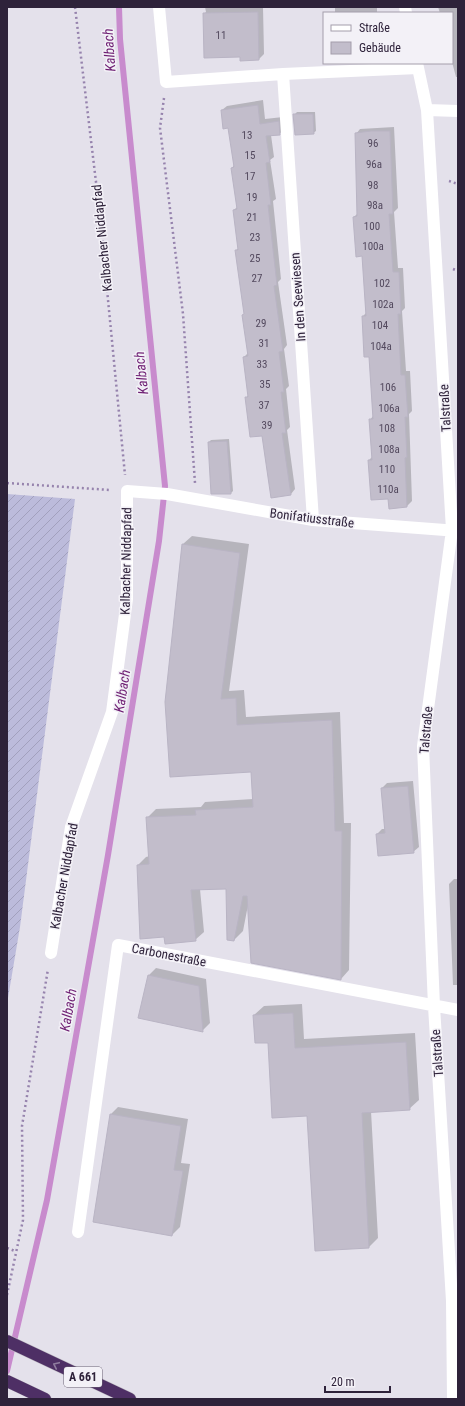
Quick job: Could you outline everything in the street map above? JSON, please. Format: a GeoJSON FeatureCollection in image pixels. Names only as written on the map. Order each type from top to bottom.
{"type":"FeatureCollection","features":[{"type":"Feature","properties":{"kind":"highway","name":"A 661"},"geometry":{"type":"LineString","coordinates":[[7,1341],[130,1399]]}},
{"type":"Feature","properties":{"kind":"highway"},"geometry":{"type":"LineString","coordinates":[[7,1381],[45,1399]]}},
{"type":"Feature","properties":{"kind":"street"},"geometry":{"type":"LineString","coordinates":[[159,7],[166,82],[417,66]]}},
{"type":"Feature","properties":{"kind":"street","name":"Talstraße"},"geometry":{"type":"LineString","coordinates":[[417,66],[427,110],[455,530],[422,746],[434,1006],[452,1301],[453,1399]]}},
{"type":"Feature","properties":{"kind":"street","name":"In den Seewiesen"},"geometry":{"type":"LineString","coordinates":[[283,74],[313,520]]}},
{"type":"Feature","properties":{"kind":"street"},"geometry":{"type":"LineString","coordinates":[[427,110],[458,111]]}},
{"type":"Feature","properties":{"kind":"street","name":"Bonifatiusstraße"},"geometry":{"type":"LineString","coordinates":[[127,491],[167,494],[313,520],[455,530]]}},
{"type":"Feature","properties":{"kind":"street","name":"Kalbacher Niddapfad"},"geometry":{"type":"LineString","coordinates":[[51,953],[71,827],[112,712],[127,600],[127,491]]}},
{"type":"Feature","properties":{"kind":"street","name":"Carbonestraße"},"geometry":{"type":"LineString","coordinates":[[78,1232],[118,945],[458,1010]]}},
{"type":"Feature","properties":{"kind":"path","name":"Kalbacher Niddapfad"},"geometry":{"type":"LineString","coordinates":[[75,7],[100,207],[127,491]]}},
{"type":"Feature","properties":{"kind":"path"},"geometry":{"type":"LineString","coordinates":[[166,82],[160,128],[183,314],[196,499]]}},
{"type":"Feature","properties":{"kind":"path"},"geometry":{"type":"LineString","coordinates":[[7,483],[127,491]]}},
{"type":"Feature","properties":{"kind":"path"},"geometry":{"type":"LineString","coordinates":[[7,1295],[15,1251],[23,1220],[22,1126],[51,953]]}},
{"type":"Feature","properties":{"kind":"path"},"geometry":{"type":"LineString","coordinates":[[7,1248],[15,1251]]}},
{"type":"Feature","properties":{"kind":"shaded area"},"geometry":{"type":"Polygon","coordinates":[[[7,494],[75,499],[20,927],[7,1004],[7,494]]]}},
{"type":"Feature","properties":{"kind":"building"},"geometry":{"type":"Polygon","coordinates":[[[258,12],[259,60],[240,61],[240,57],[204,58],[203,13],[258,12]]]}},
{"type":"Feature","properties":{"kind":"building"},"geometry":{"type":"Polygon","coordinates":[[[258,105],[260,124],[279,121],[280,135],[266,136],[270,162],[266,163],[271,205],[268,205],[277,285],[274,286],[283,351],[279,352],[284,392],[281,392],[286,433],[282,433],[291,495],[271,498],[262,436],[250,437],[245,397],[248,397],[243,357],[248,356],[235,250],[238,250],[233,210],[237,209],[231,168],[234,167],[228,128],[223,129],[221,110],[258,105]]]}},
{"type":"Feature","properties":{"kind":"building"},"geometry":{"type":"Polygon","coordinates":[[[293,114],[313,114],[314,134],[295,135],[293,114]]]}},
{"type":"Feature","properties":{"kind":"building"},"geometry":{"type":"Polygon","coordinates":[[[390,131],[393,214],[389,214],[393,272],[399,272],[401,314],[398,314],[401,375],[405,375],[408,417],[405,417],[407,507],[389,509],[388,499],[371,500],[368,460],[372,460],[369,419],[373,419],[369,357],[364,357],[362,316],[366,316],[362,256],[356,257],[353,217],[357,216],[355,133],[390,131]]]}},
{"type":"Feature","properties":{"kind":"building"},"geometry":{"type":"Polygon","coordinates":[[[227,441],[231,494],[211,494],[208,442],[227,441]]]}},
{"type":"Feature","properties":{"kind":"building"},"geometry":{"type":"Polygon","coordinates":[[[182,544],[240,553],[221,699],[236,698],[237,725],[332,720],[335,831],[342,831],[341,980],[251,963],[247,896],[243,896],[234,941],[227,940],[226,889],[191,890],[196,941],[165,944],[164,937],[140,939],[137,865],[149,864],[146,817],[196,815],[195,810],[253,807],[251,772],[170,777],[165,702],[182,544]]]}},
{"type":"Feature","properties":{"kind":"building"},"geometry":{"type":"Polygon","coordinates":[[[408,786],[414,853],[378,856],[376,834],[385,833],[381,788],[408,786]]]}},
{"type":"Feature","properties":{"kind":"building"},"geometry":{"type":"Polygon","coordinates":[[[148,975],[199,986],[203,1032],[138,1018],[148,975]]]}},
{"type":"Feature","properties":{"kind":"building"},"geometry":{"type":"Polygon","coordinates":[[[293,1013],[295,1048],[406,1042],[410,1110],[362,1113],[369,1248],[315,1251],[307,1116],[272,1118],[268,1043],[255,1043],[253,1015],[293,1013]]]}},
{"type":"Feature","properties":{"kind":"building"},"geometry":{"type":"Polygon","coordinates":[[[110,1114],[181,1126],[174,1170],[183,1171],[172,1236],[93,1222],[110,1114]]]}},
{"type":"Feature","properties":{"kind":"waterway","name":"Kalbach"},"geometry":{"type":"LineString","coordinates":[[7,1371],[47,1200],[108,855],[159,541],[165,486],[120,39],[119,7]]}}]}
